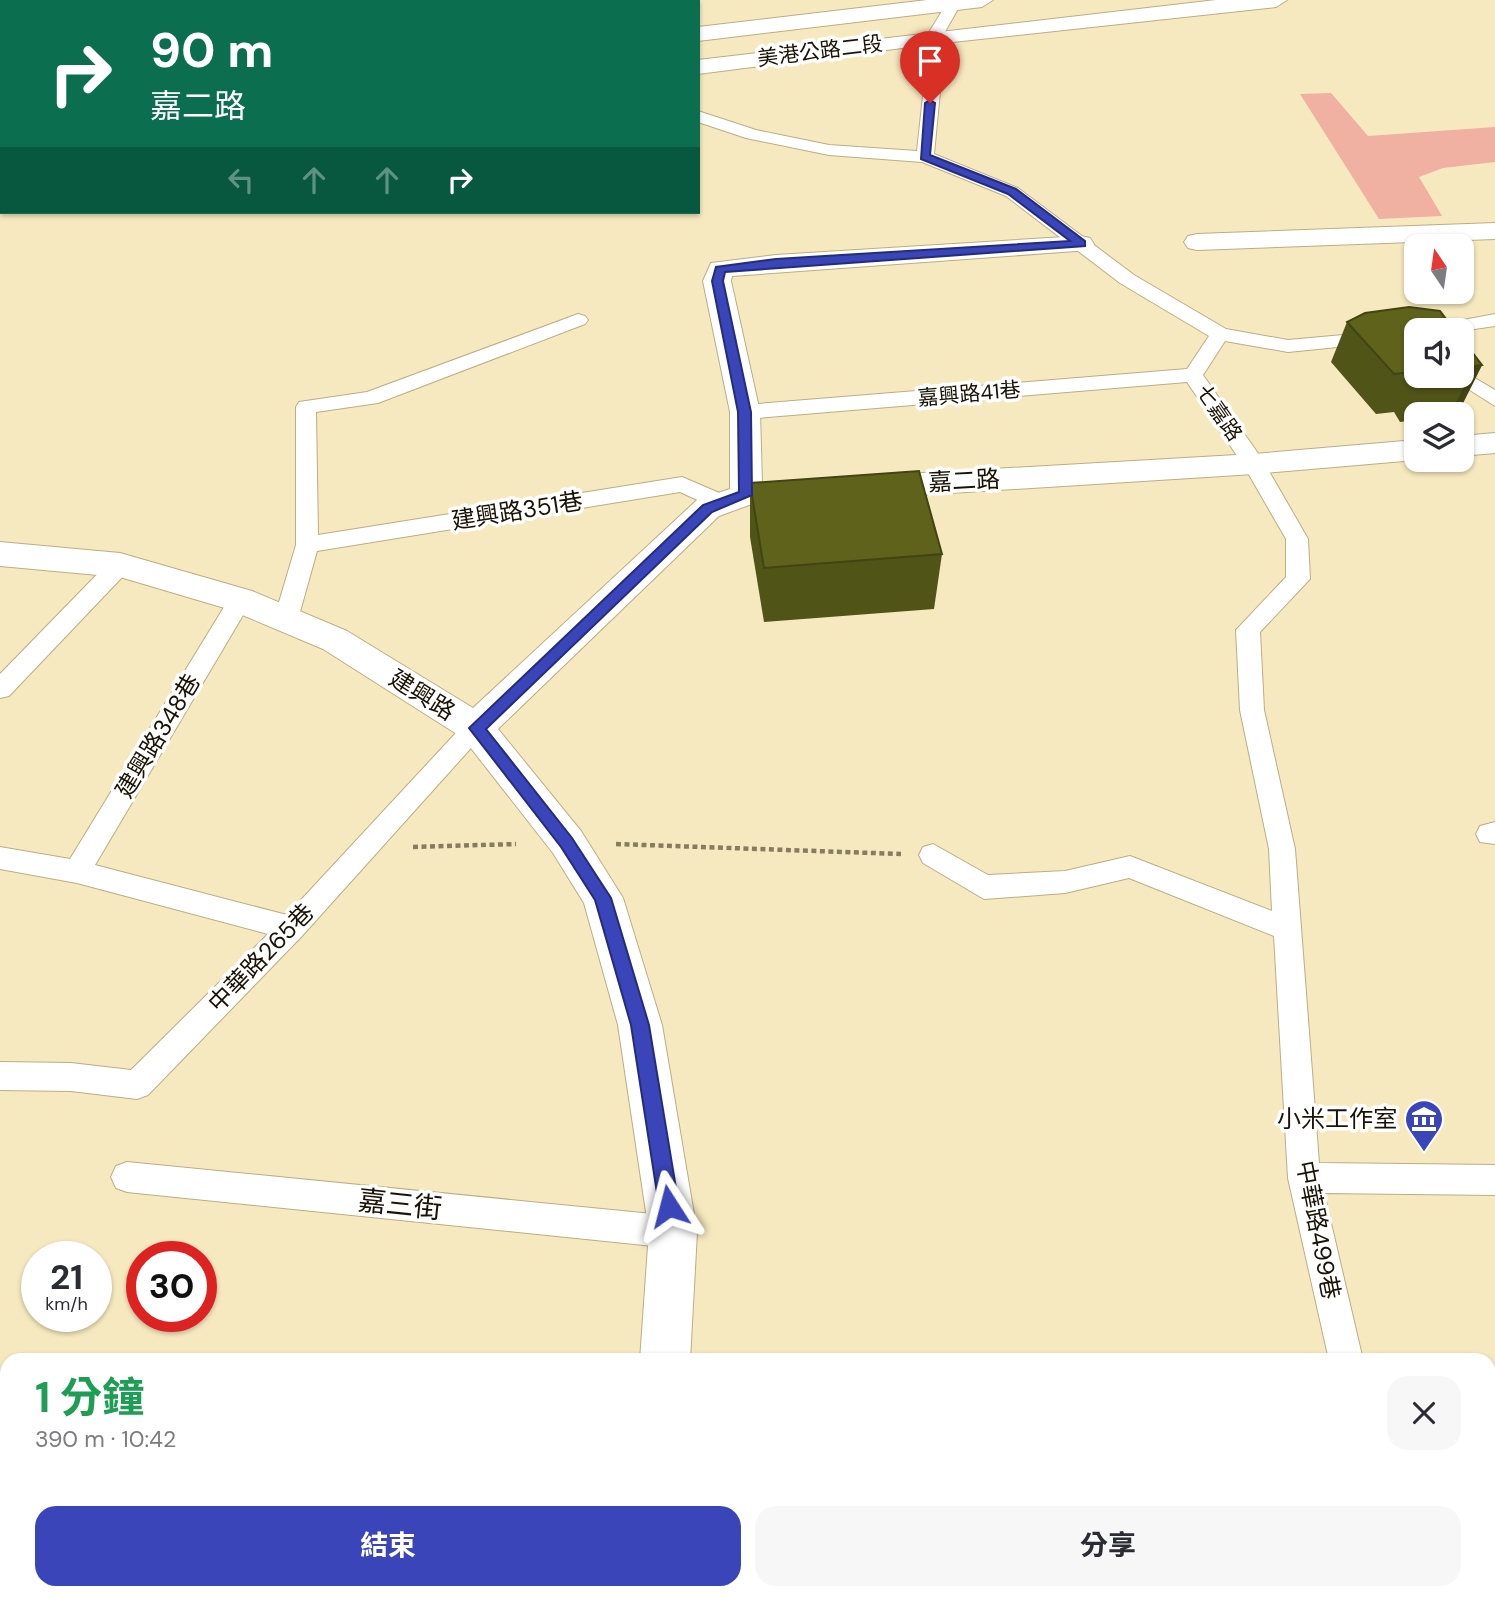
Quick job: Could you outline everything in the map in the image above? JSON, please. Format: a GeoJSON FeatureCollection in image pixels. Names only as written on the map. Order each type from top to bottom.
{"type":"FeatureCollection","features":[{"type":"Feature","properties":{"kind":"street","name":"美港公路二段"},"geometry":{"type":"LineString","coordinates":[[700,34],[982,0]]}},
{"type":"Feature","properties":{"kind":"street","name":"美港公路二段"},"geometry":{"type":"LineString","coordinates":[[700,67],[933,37],[1276,0]]}},
{"type":"Feature","properties":{"kind":"street"},"geometry":{"type":"LineString","coordinates":[[1197,242],[1495,231]]}},
{"type":"Feature","properties":{"kind":"street"},"geometry":{"type":"LineString","coordinates":[[734,499],[745,412],[717,281],[720,270],[776,263],[1081,244]]}},
{"type":"Feature","properties":{"kind":"street"},"geometry":{"type":"LineString","coordinates":[[1474,445],[1495,443]]}},
{"type":"Feature","properties":{"kind":"street","name":"嘉二路"},"geometry":{"type":"LineString","coordinates":[[476,728],[708,509],[734,499],[835,489],[1254,464],[1404,451]]}},
{"type":"Feature","properties":{"kind":"street","name":"建興路"},"geometry":{"type":"LineString","coordinates":[[0,554],[120,565],[240,600],[335,640],[476,728],[567,842],[603,898],[640,1025],[673,1232],[665,1353]]}},
{"type":"Feature","properties":{"kind":"lane"},"geometry":{"type":"LineString","coordinates":[[925,157],[936,50],[933,37],[955,2]]}},
{"type":"Feature","properties":{"kind":"lane"},"geometry":{"type":"LineString","coordinates":[[700,117],[752,134],[829,150],[925,157],[1012,191],[1127,279],[1220,334],[1288,346],[1404,338]]}},
{"type":"Feature","properties":{"kind":"lane"},"geometry":{"type":"LineString","coordinates":[[286,619],[307,545],[306,407],[371,398],[578,320]]}},
{"type":"Feature","properties":{"kind":"lane"},"geometry":{"type":"LineString","coordinates":[[1474,324],[1495,320]]}},
{"type":"Feature","properties":{"kind":"lane","name":"七嘉路"},"geometry":{"type":"LineString","coordinates":[[1220,334],[1193,375],[1254,464],[1297,539],[1298,579],[1248,630],[1252,710],[1283,849],[1289,930]]}},
{"type":"Feature","properties":{"kind":"lane","name":"嘉興路41巷"},"geometry":{"type":"LineString","coordinates":[[745,412],[1193,375]]}},
{"type":"Feature","properties":{"kind":"lane"},"geometry":{"type":"LineString","coordinates":[[1474,385],[1495,400]]}},
{"type":"Feature","properties":{"kind":"lane","name":"建興路351巷"},"geometry":{"type":"LineString","coordinates":[[307,545],[681,484],[734,499]]}},
{"type":"Feature","properties":{"kind":"lane"},"geometry":{"type":"LineString","coordinates":[[0,689],[120,565]]}},
{"type":"Feature","properties":{"kind":"lane","name":"建興路348巷"},"geometry":{"type":"LineString","coordinates":[[77,872],[240,600]]}},
{"type":"Feature","properties":{"kind":"lane","name":"中華路265巷"},"geometry":{"type":"LineString","coordinates":[[0,1076],[71,1077],[137,1085],[292,928],[476,728]]}},
{"type":"Feature","properties":{"kind":"lane"},"geometry":{"type":"LineString","coordinates":[[933,855],[984,887],[1065,882],[1130,867],[1289,930]]}},
{"type":"Feature","properties":{"kind":"lane"},"geometry":{"type":"LineString","coordinates":[[0,858],[77,872],[292,928]]}},
{"type":"Feature","properties":{"kind":"lane","name":"中華路499巷"},"geometry":{"type":"LineString","coordinates":[[1289,930],[1304,1178],[1344,1353]]}},
{"type":"Feature","properties":{"kind":"lane","name":"嘉三街"},"geometry":{"type":"LineString","coordinates":[[127,1177],[673,1232]]}},
{"type":"Feature","properties":{"kind":"lane"},"geometry":{"type":"LineString","coordinates":[[1304,1178],[1495,1180]]}},
{"type":"Feature","properties":{"kind":"path"},"geometry":{"type":"LineString","coordinates":[[366,848],[567,842],[933,855]]}},
{"type":"Feature","properties":{"kind":"shaded area"},"geometry":{"type":"Polygon","coordinates":[[[1331,93],[1368,136],[1495,127],[1495,162],[1443,168],[1419,177],[1442,216],[1379,219],[1300,94],[1331,93]]]}},
{"type":"Feature","properties":{"kind":"building"},"geometry":{"type":"Polygon","coordinates":[[[1409,307],[1440,311],[1445,318],[1404,318],[1404,373],[1394,374],[1347,322],[1365,313],[1409,307]]]}},
{"type":"Feature","properties":{"kind":"building"},"geometry":{"type":"Polygon","coordinates":[[[1474,355],[1482,365],[1474,366],[1474,355]]]}},
{"type":"Feature","properties":{"kind":"building"},"geometry":{"type":"Polygon","coordinates":[[[919,471],[942,554],[764,568],[750,483],[919,471]]]}},
{"type":"Feature","properties":{"kind":"place","name":"小米工作室"},"geometry":{"type":"Point","coordinates":[1424,1153]}},
{"type":"Feature","properties":{"kind":"route"},"geometry":{"type":"LineString","coordinates":[[669,1206],[640,1025],[603,898],[567,842],[476,728],[708,509],[746,495],[745,412],[717,281],[720,270],[776,263],[1081,244],[1012,191],[925,157],[930,103]]}}]}
